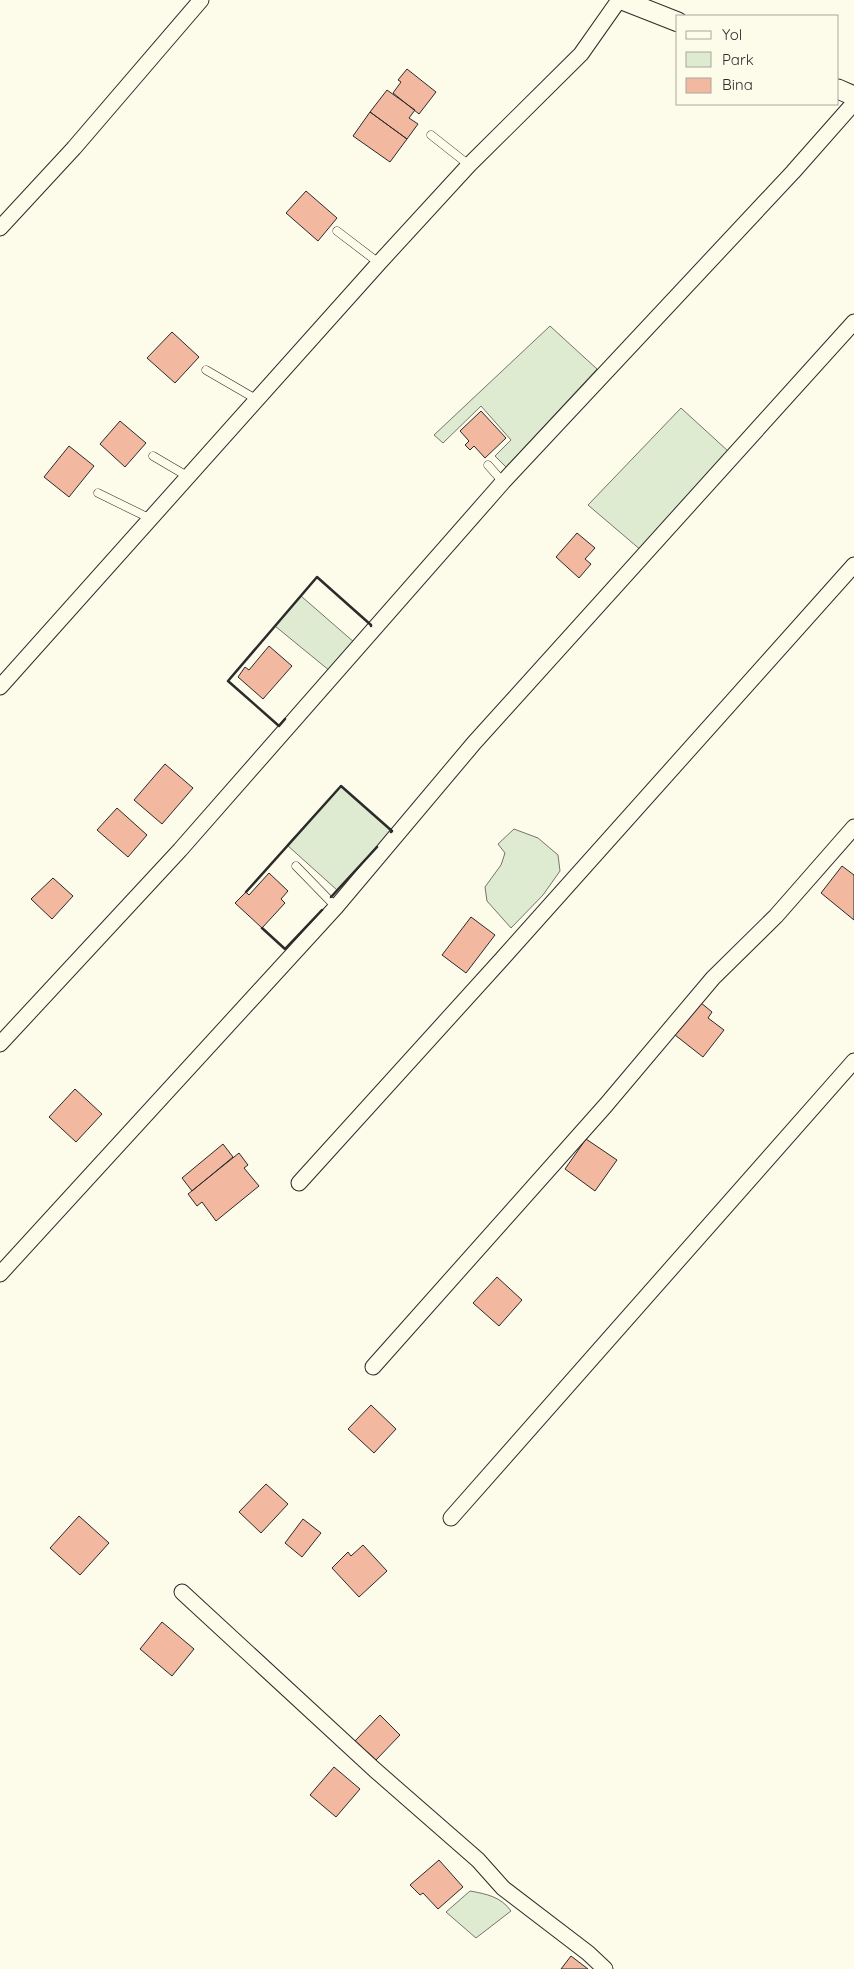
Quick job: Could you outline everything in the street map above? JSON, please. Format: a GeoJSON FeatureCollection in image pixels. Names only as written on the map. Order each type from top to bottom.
{"type":"FeatureCollection","features":[{"type":"Feature","properties":{"kind":"street"},"geometry":{"type":"LineString","coordinates":[[0,228],[74,148],[201,0]]}},
{"type":"Feature","properties":{"kind":"street"},"geometry":{"type":"LineString","coordinates":[[0,687],[149,518],[379,263],[469,166],[581,54],[620,0],[676,21]]}},
{"type":"Feature","properties":{"kind":"street"},"geometry":{"type":"LineString","coordinates":[[839,89],[854,96]]}},
{"type":"Feature","properties":{"kind":"street"},"geometry":{"type":"LineString","coordinates":[[0,1044],[180,850],[503,482],[793,172],[854,103]]}},
{"type":"Feature","properties":{"kind":"street"},"geometry":{"type":"LineString","coordinates":[[0,1274],[336,906],[474,743],[854,322]]}},
{"type":"Feature","properties":{"kind":"street"},"geometry":{"type":"LineString","coordinates":[[299,1182],[502,959],[854,565]]}},
{"type":"Feature","properties":{"kind":"street"},"geometry":{"type":"LineString","coordinates":[[373,1366],[606,1105],[713,978],[776,916],[854,827]]}},
{"type":"Feature","properties":{"kind":"street"},"geometry":{"type":"LineString","coordinates":[[451,1518],[854,1061]]}},
{"type":"Feature","properties":{"kind":"street"},"geometry":{"type":"LineString","coordinates":[[182,1592],[375,1770],[478,1860],[503,1888],[588,1953],[605,1969]]}},
{"type":"Feature","properties":{"kind":"lane"},"geometry":{"type":"LineString","coordinates":[[430,135],[469,166]]}},
{"type":"Feature","properties":{"kind":"lane"},"geometry":{"type":"LineString","coordinates":[[336,232],[379,263]]}},
{"type":"Feature","properties":{"kind":"lane"},"geometry":{"type":"LineString","coordinates":[[206,370],[256,399]]}},
{"type":"Feature","properties":{"kind":"lane"},"geometry":{"type":"LineString","coordinates":[[153,456],[187,476]]}},
{"type":"Feature","properties":{"kind":"lane"},"geometry":{"type":"LineString","coordinates":[[488,465],[503,482]]}},
{"type":"Feature","properties":{"kind":"lane"},"geometry":{"type":"LineString","coordinates":[[98,493],[149,518]]}},
{"type":"Feature","properties":{"kind":"lane"},"geometry":{"type":"LineString","coordinates":[[296,866],[336,906]]}},
{"type":"Feature","properties":{"kind":"green space"},"geometry":{"type":"Polygon","coordinates":[[[550,326],[597,369],[506,467],[495,456],[511,440],[481,406],[443,443],[434,435],[550,326]]]}},
{"type":"Feature","properties":{"kind":"green space"},"geometry":{"type":"Polygon","coordinates":[[[681,408],[728,451],[642,551],[588,505],[681,408]]]}},
{"type":"Feature","properties":{"kind":"green space"},"geometry":{"type":"Polygon","coordinates":[[[301,596],[355,643],[330,671],[275,626],[301,596]]]}},
{"type":"Feature","properties":{"kind":"green space"},"geometry":{"type":"Polygon","coordinates":[[[341,786],[392,831],[337,890],[287,845],[341,786]]]}},
{"type":"Feature","properties":{"kind":"green space"},"geometry":{"type":"Polygon","coordinates":[[[514,829],[538,838],[558,855],[560,871],[543,895],[511,928],[487,901],[485,887],[501,865],[505,853],[498,844],[514,829]]]}},
{"type":"Feature","properties":{"kind":"green space"},"geometry":{"type":"Polygon","coordinates":[[[470,1891],[493,1897],[503,1902],[511,1911],[476,1938],[446,1912],[470,1891]]]}},
{"type":"Feature","properties":{"kind":"building"},"geometry":{"type":"Polygon","coordinates":[[[407,69],[436,92],[419,114],[393,93],[401,82],[398,80],[407,69]]]}},
{"type":"Feature","properties":{"kind":"building"},"geometry":{"type":"Polygon","coordinates":[[[387,90],[415,110],[409,118],[418,124],[407,139],[370,112],[387,90]]]}},
{"type":"Feature","properties":{"kind":"building"},"geometry":{"type":"Polygon","coordinates":[[[370,112],[407,139],[390,162],[353,136],[370,112]]]}},
{"type":"Feature","properties":{"kind":"building"},"geometry":{"type":"Polygon","coordinates":[[[306,191],[337,218],[318,241],[286,213],[306,191]]]}},
{"type":"Feature","properties":{"kind":"building"},"geometry":{"type":"Polygon","coordinates":[[[172,332],[199,357],[175,383],[147,358],[172,332]]]}},
{"type":"Feature","properties":{"kind":"building"},"geometry":{"type":"Polygon","coordinates":[[[481,411],[506,438],[485,458],[474,446],[470,450],[465,445],[469,441],[460,431],[481,411]]]}},
{"type":"Feature","properties":{"kind":"building"},"geometry":{"type":"Polygon","coordinates":[[[120,421],[146,443],[125,467],[100,444],[120,421]]]}},
{"type":"Feature","properties":{"kind":"building"},"geometry":{"type":"Polygon","coordinates":[[[69,446],[94,466],[69,497],[44,477],[69,446]]]}},
{"type":"Feature","properties":{"kind":"building"},"geometry":{"type":"Polygon","coordinates":[[[577,533],[595,548],[585,559],[591,564],[579,578],[556,557],[577,533]]]}},
{"type":"Feature","properties":{"kind":"building"},"geometry":{"type":"Polygon","coordinates":[[[269,646],[292,666],[263,699],[238,677],[245,667],[249,670],[269,646]]]}},
{"type":"Feature","properties":{"kind":"building"},"geometry":{"type":"Polygon","coordinates":[[[165,764],[193,788],[162,824],[134,800],[165,764]]]}},
{"type":"Feature","properties":{"kind":"building"},"geometry":{"type":"Polygon","coordinates":[[[117,808],[147,835],[128,857],[97,830],[117,808]]]}},
{"type":"Feature","properties":{"kind":"building"},"geometry":{"type":"Polygon","coordinates":[[[842,866],[854,875],[854,920],[821,893],[842,866]]]}},
{"type":"Feature","properties":{"kind":"building"},"geometry":{"type":"Polygon","coordinates":[[[269,873],[288,891],[281,899],[285,903],[262,928],[235,903],[246,892],[249,895],[269,873]]]}},
{"type":"Feature","properties":{"kind":"building"},"geometry":{"type":"Polygon","coordinates":[[[53,878],[73,896],[52,919],[31,899],[53,878]]]}},
{"type":"Feature","properties":{"kind":"building"},"geometry":{"type":"Polygon","coordinates":[[[471,917],[495,935],[466,973],[442,955],[471,917]]]}},
{"type":"Feature","properties":{"kind":"building"},"geometry":{"type":"Polygon","coordinates":[[[700,1002],[712,1012],[708,1018],[724,1030],[703,1057],[675,1035],[700,1002]]]}},
{"type":"Feature","properties":{"kind":"building"},"geometry":{"type":"Polygon","coordinates":[[[75,1089],[102,1114],[76,1142],[49,1117],[75,1089]]]}},
{"type":"Feature","properties":{"kind":"building"},"geometry":{"type":"Polygon","coordinates":[[[586,1139],[617,1160],[595,1191],[565,1169],[586,1139]]]}},
{"type":"Feature","properties":{"kind":"building"},"geometry":{"type":"Polygon","coordinates":[[[223,1144],[233,1157],[192,1191],[182,1178],[223,1144]]]}},
{"type":"Feature","properties":{"kind":"building"},"geometry":{"type":"Polygon","coordinates":[[[239,1153],[248,1165],[244,1168],[259,1186],[216,1221],[202,1202],[197,1206],[188,1194],[239,1153]]]}},
{"type":"Feature","properties":{"kind":"building"},"geometry":{"type":"Polygon","coordinates":[[[497,1277],[522,1300],[499,1326],[473,1303],[497,1277]]]}},
{"type":"Feature","properties":{"kind":"building"},"geometry":{"type":"Polygon","coordinates":[[[371,1405],[396,1429],[374,1453],[348,1429],[371,1405]]]}},
{"type":"Feature","properties":{"kind":"building"},"geometry":{"type":"Polygon","coordinates":[[[266,1484],[288,1504],[261,1533],[239,1512],[266,1484]]]}},
{"type":"Feature","properties":{"kind":"building"},"geometry":{"type":"Polygon","coordinates":[[[79,1516],[109,1543],[80,1575],[50,1548],[79,1516]]]}},
{"type":"Feature","properties":{"kind":"building"},"geometry":{"type":"Polygon","coordinates":[[[303,1519],[321,1533],[302,1557],[285,1543],[303,1519]]]}},
{"type":"Feature","properties":{"kind":"building"},"geometry":{"type":"Polygon","coordinates":[[[363,1545],[387,1571],[359,1597],[332,1568],[348,1552],[351,1556],[363,1545]]]}},
{"type":"Feature","properties":{"kind":"building"},"geometry":{"type":"Polygon","coordinates":[[[162,1622],[194,1649],[172,1676],[140,1649],[162,1622]]]}},
{"type":"Feature","properties":{"kind":"building"},"geometry":{"type":"Polygon","coordinates":[[[380,1715],[400,1735],[376,1760],[355,1741],[380,1715]]]}},
{"type":"Feature","properties":{"kind":"building"},"geometry":{"type":"Polygon","coordinates":[[[334,1767],[360,1789],[336,1817],[310,1795],[334,1767]]]}},
{"type":"Feature","properties":{"kind":"building"},"geometry":{"type":"Polygon","coordinates":[[[439,1860],[463,1887],[438,1909],[423,1893],[420,1895],[410,1885],[439,1860]]]}},
{"type":"Feature","properties":{"kind":"building"},"geometry":{"type":"Polygon","coordinates":[[[571,1956],[588,1969],[561,1969],[571,1956]]]}},
{"type":"Feature","properties":{"kind":"wall"},"geometry":{"type":"LineString","coordinates":[[285,719],[279,726],[228,681],[317,577],[371,626]]}},
{"type":"Feature","properties":{"kind":"wall"},"geometry":{"type":"LineString","coordinates":[[246,892],[341,786],[391,832]]}},
{"type":"Feature","properties":{"kind":"wall"},"geometry":{"type":"LineString","coordinates":[[331,897],[377,847]]}},
{"type":"Feature","properties":{"kind":"wall"},"geometry":{"type":"LineString","coordinates":[[262,928],[285,949],[322,910]]}}]}
